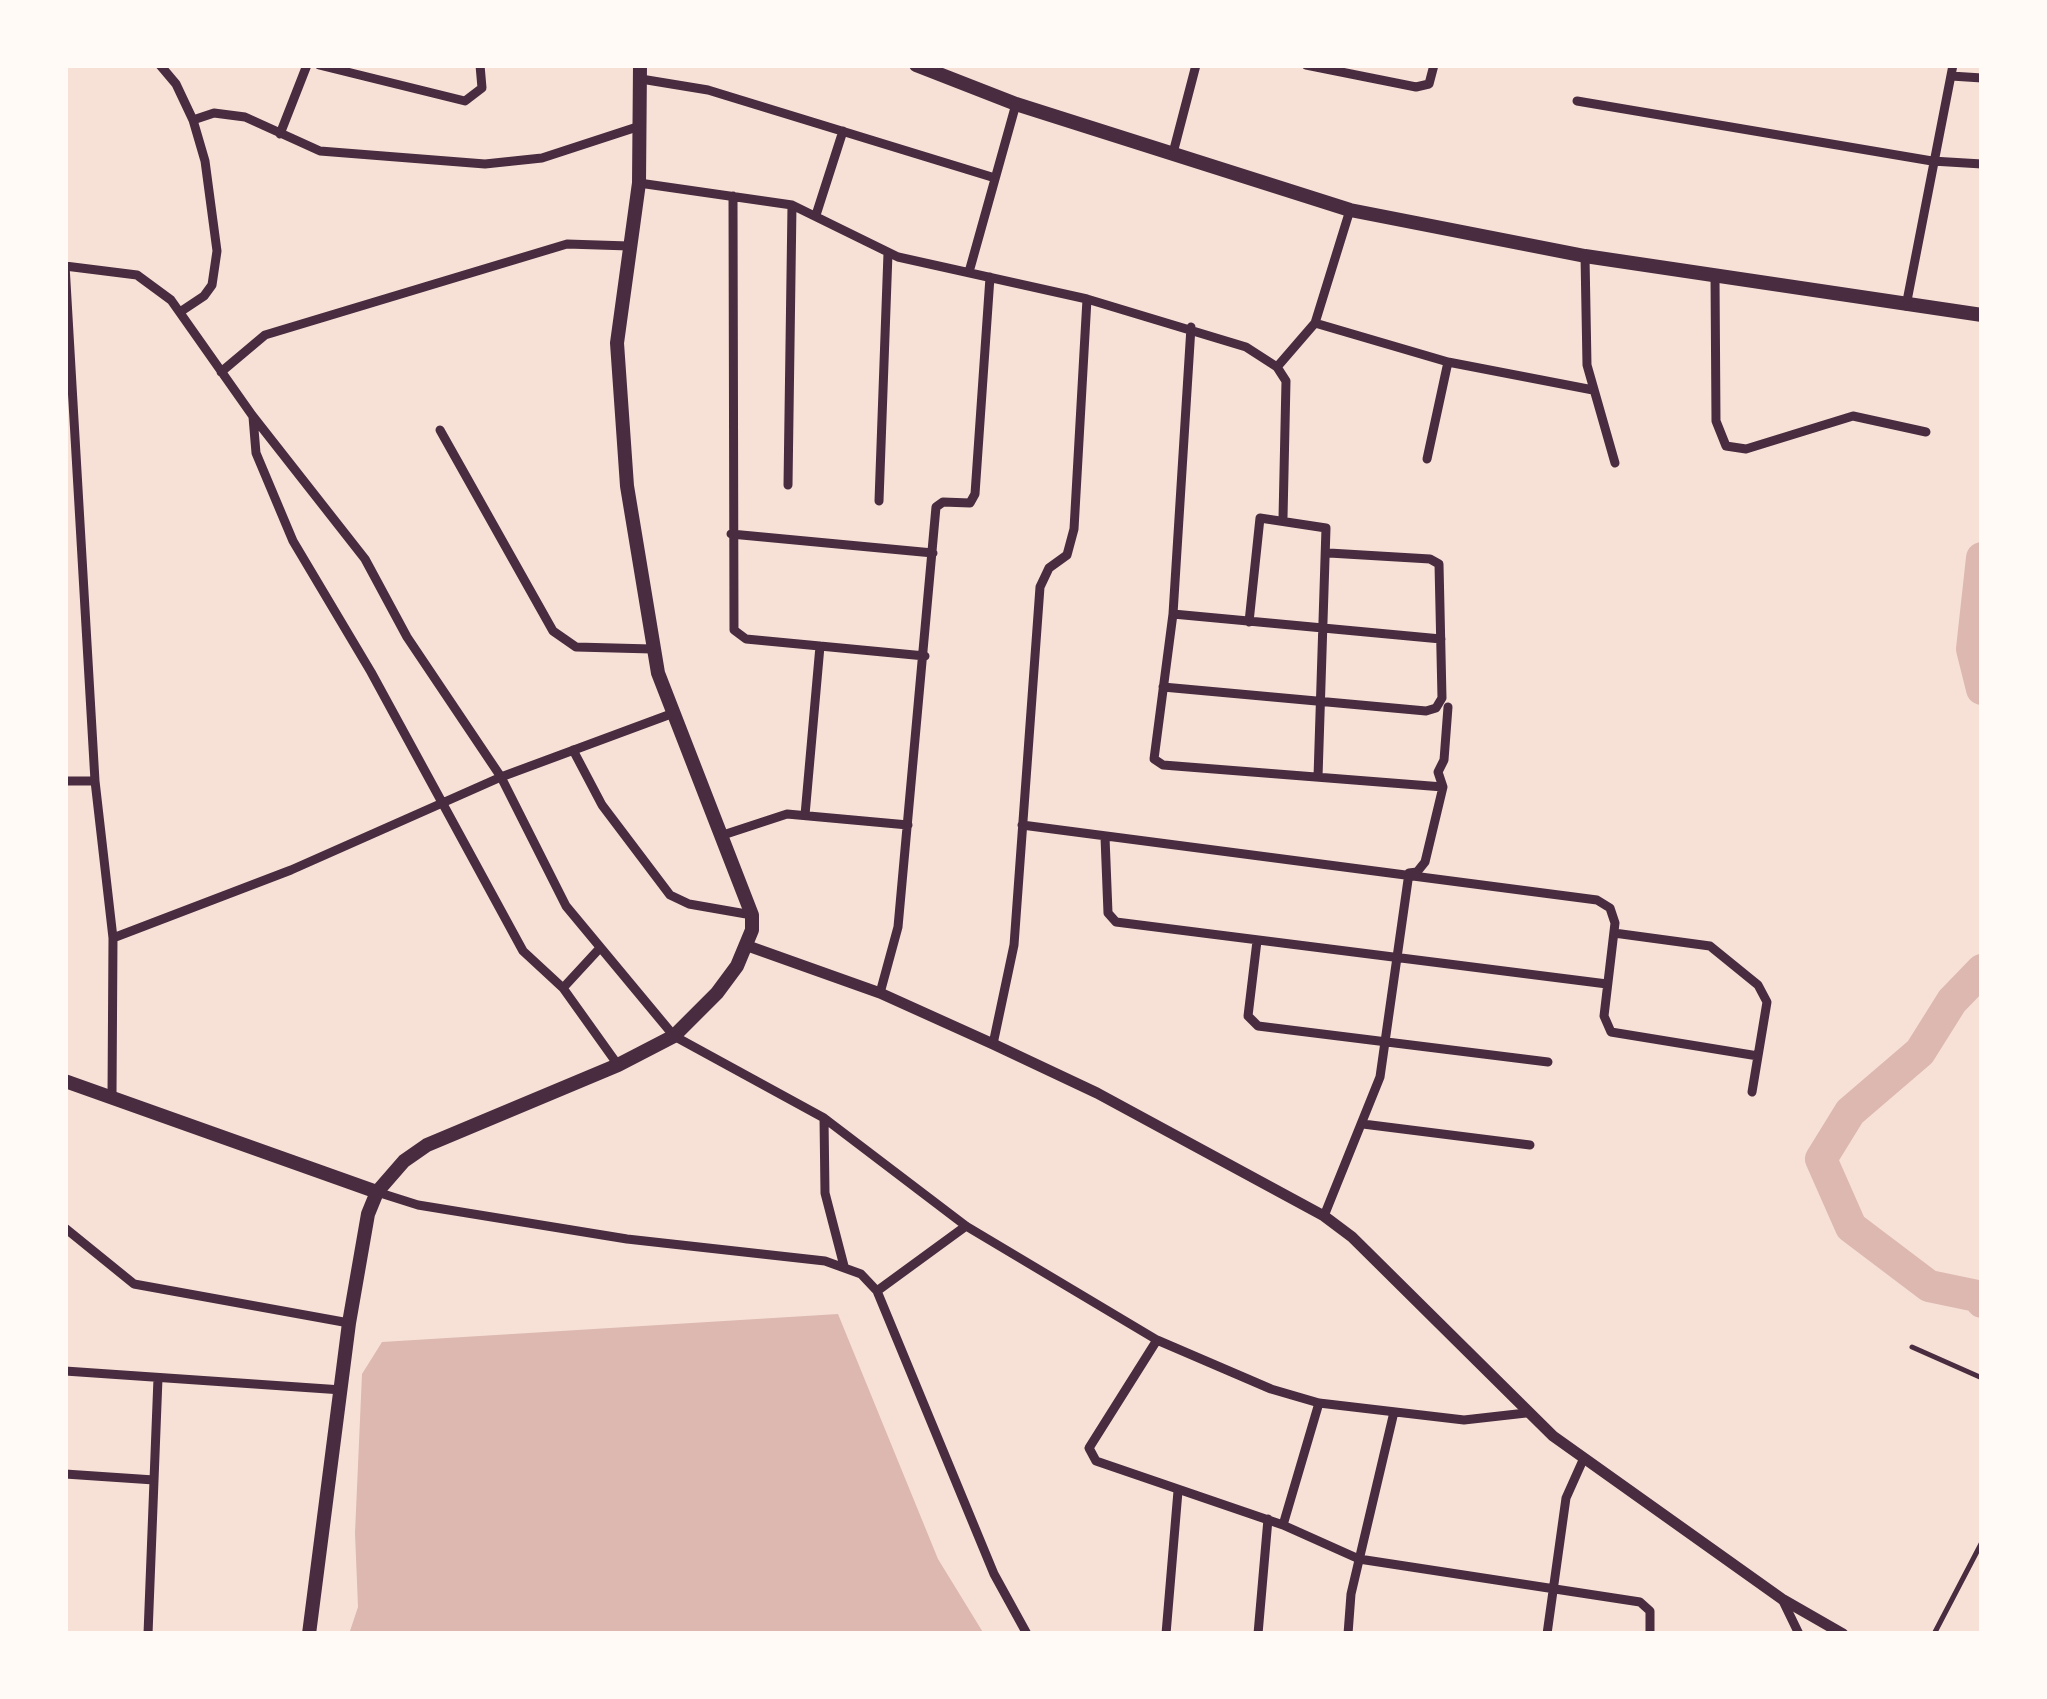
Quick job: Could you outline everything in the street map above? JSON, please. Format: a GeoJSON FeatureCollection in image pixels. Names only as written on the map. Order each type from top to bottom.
{"type":"FeatureCollection","features":[{"type":"Feature","properties":{"kind":"main road"},"geometry":{"type":"LineString","coordinates":[[916,65],[1016,104],[1350,210],[1585,256],[1982,315]]}},
{"type":"Feature","properties":{"kind":"main road"},"geometry":{"type":"LineString","coordinates":[[309,1634],[348,1323],[368,1214],[377,1192],[404,1160],[427,1145],[618,1066],[674,1036],[718,993],[748,946],[752,915],[671,714],[652,649],[626,486],[618,392],[620,294],[640,183],[641,72]]}},
{"type":"Feature","properties":{"kind":"main road"},"geometry":{"type":"LineString","coordinates":[[65,1081],[377,1192]]}},
{"type":"Feature","properties":{"kind":"street"},"geometry":{"type":"LineString","coordinates":[[160,65],[176,84],[193,120],[205,160],[217,251],[212,284],[204,296],[180,312]]}},
{"type":"Feature","properties":{"kind":"street"},"geometry":{"type":"LineString","coordinates":[[280,134],[307,65]]}},
{"type":"Feature","properties":{"kind":"street"},"geometry":{"type":"LineString","coordinates":[[319,65],[465,101],[482,88],[480,65]]}},
{"type":"Feature","properties":{"kind":"street"},"geometry":{"type":"LineString","coordinates":[[1172,153],[1196,65]]}},
{"type":"Feature","properties":{"kind":"street"},"geometry":{"type":"LineString","coordinates":[[1306,65],[1416,87],[1429,84],[1434,65]]}},
{"type":"Feature","properties":{"kind":"street"},"geometry":{"type":"LineString","coordinates":[[1906,306],[1952,71],[1982,78]]}},
{"type":"Feature","properties":{"kind":"street"},"geometry":{"type":"LineString","coordinates":[[641,72],[995,178]]}},
{"type":"Feature","properties":{"kind":"street"},"geometry":{"type":"LineString","coordinates":[[1578,101],[1932,160],[1982,164]]}},
{"type":"Feature","properties":{"kind":"street"},"geometry":{"type":"LineString","coordinates":[[968,272],[1016,104]]}},
{"type":"Feature","properties":{"kind":"street"},"geometry":{"type":"LineString","coordinates":[[193,120],[214,113],[246,116],[320,151],[506,163],[542,158],[642,126]]}},
{"type":"Feature","properties":{"kind":"street"},"geometry":{"type":"LineString","coordinates":[[816,215],[843,131]]}},
{"type":"Feature","properties":{"kind":"street"},"geometry":{"type":"LineString","coordinates":[[640,183],[792,205],[888,253],[1088,299],[1191,327],[1246,347],[1277,367],[1288,389],[1283,518]]}},
{"type":"Feature","properties":{"kind":"street"},"geometry":{"type":"LineString","coordinates":[[733,196],[734,630],[746,640],[924,656]]}},
{"type":"Feature","properties":{"kind":"street"},"geometry":{"type":"LineString","coordinates":[[788,486],[792,205]]}},
{"type":"Feature","properties":{"kind":"street"},"geometry":{"type":"LineString","coordinates":[[1277,367],[1315,322],[1350,210]]}},
{"type":"Feature","properties":{"kind":"street"},"geometry":{"type":"LineString","coordinates":[[221,372],[265,335],[567,244],[629,246]]}},
{"type":"Feature","properties":{"kind":"street"},"geometry":{"type":"LineString","coordinates":[[879,501],[888,253]]}},
{"type":"Feature","properties":{"kind":"street"},"geometry":{"type":"LineString","coordinates":[[1585,256],[1584,343],[1593,390],[1615,463]]}},
{"type":"Feature","properties":{"kind":"street"},"geometry":{"type":"LineString","coordinates":[[112,1095],[113,938],[95,781],[65,265],[149,279],[180,312],[252,414],[365,559],[407,637],[501,776],[566,906],[674,1036],[824,1118],[966,1226],[1157,1340],[1271,1389],[1319,1402],[1464,1420],[1526,1413]]}},
{"type":"Feature","properties":{"kind":"street"},"geometry":{"type":"LineString","coordinates":[[1715,276],[1716,422],[1726,446],[1746,449],[1853,416],[1926,432]]}},
{"type":"Feature","properties":{"kind":"street"},"geometry":{"type":"LineString","coordinates":[[880,993],[898,927],[939,503],[963,504],[975,494],[990,277]]}},
{"type":"Feature","properties":{"kind":"street"},"geometry":{"type":"LineString","coordinates":[[992,1044],[1012,956],[1040,587],[1049,568],[1067,555],[1074,528],[1088,299]]}},
{"type":"Feature","properties":{"kind":"street"},"geometry":{"type":"LineString","coordinates":[[1315,322],[1448,362],[1593,390]]}},
{"type":"Feature","properties":{"kind":"street"},"geometry":{"type":"LineString","coordinates":[[1191,327],[1174,614],[1153,753],[1157,763],[1442,787]]}},
{"type":"Feature","properties":{"kind":"street"},"geometry":{"type":"LineString","coordinates":[[1427,459],[1448,362]]}},
{"type":"Feature","properties":{"kind":"street"},"geometry":{"type":"LineString","coordinates":[[252,414],[256,453],[293,541],[531,962],[562,988],[618,1066]]}},
{"type":"Feature","properties":{"kind":"street"},"geometry":{"type":"LineString","coordinates":[[440,430],[553,630],[576,647],[652,649]]}},
{"type":"Feature","properties":{"kind":"street"},"geometry":{"type":"LineString","coordinates":[[1250,622],[1258,522],[1264,516],[1326,528],[1329,553],[1318,777]]}},
{"type":"Feature","properties":{"kind":"street"},"geometry":{"type":"LineString","coordinates":[[731,534],[932,553]]}},
{"type":"Feature","properties":{"kind":"street"},"geometry":{"type":"LineString","coordinates":[[1163,687],[1426,711],[1436,708],[1442,698],[1441,570],[1436,560],[1329,553]]}},
{"type":"Feature","properties":{"kind":"street"},"geometry":{"type":"LineString","coordinates":[[1174,614],[1441,639]]}},
{"type":"Feature","properties":{"kind":"street"},"geometry":{"type":"LineString","coordinates":[[805,815],[820,646]]}},
{"type":"Feature","properties":{"kind":"street"},"geometry":{"type":"LineString","coordinates":[[1409,873],[1418,872],[1425,862],[1442,787],[1438,772],[1444,760],[1448,707]]}},
{"type":"Feature","properties":{"kind":"street"},"geometry":{"type":"LineString","coordinates":[[113,938],[443,806],[501,776],[671,714]]}},
{"type":"Feature","properties":{"kind":"street"},"geometry":{"type":"LineString","coordinates":[[574,750],[602,805],[670,896],[690,904],[752,915]]}},
{"type":"Feature","properties":{"kind":"street"},"geometry":{"type":"LineString","coordinates":[[65,781],[95,781]]}},
{"type":"Feature","properties":{"kind":"street"},"geometry":{"type":"LineString","coordinates":[[720,836],[774,817],[805,815],[908,824]]}},
{"type":"Feature","properties":{"kind":"street"},"geometry":{"type":"LineString","coordinates":[[1022,826],[1597,900],[1614,915],[1604,1016],[1617,1035],[1758,1056]]}},
{"type":"Feature","properties":{"kind":"street"},"geometry":{"type":"LineString","coordinates":[[1105,837],[1110,918],[1124,924],[1608,984]]}},
{"type":"Feature","properties":{"kind":"street"},"geometry":{"type":"LineString","coordinates":[[1324,1216],[1363,1124],[1387,1044],[1409,873]]}},
{"type":"Feature","properties":{"kind":"street"},"geometry":{"type":"LineString","coordinates":[[1614,933],[1695,940],[1718,951],[1764,993],[1752,1092]]}},
{"type":"Feature","properties":{"kind":"street"},"geometry":{"type":"LineString","coordinates":[[1258,942],[1248,1016],[1254,1024],[1548,1062]]}},
{"type":"Feature","properties":{"kind":"street"},"geometry":{"type":"LineString","coordinates":[[748,946],[880,993],[992,1044],[1113,1102],[1324,1216],[1384,1268],[1526,1413],[1583,1460],[1782,1599],[1843,1634]]}},
{"type":"Feature","properties":{"kind":"street"},"geometry":{"type":"LineString","coordinates":[[562,988],[599,949]]}},
{"type":"Feature","properties":{"kind":"street"},"geometry":{"type":"LineString","coordinates":[[824,1118],[825,1194],[844,1266]]}},
{"type":"Feature","properties":{"kind":"street"},"geometry":{"type":"LineString","coordinates":[[1363,1124],[1530,1144]]}},
{"type":"Feature","properties":{"kind":"street"},"geometry":{"type":"LineString","coordinates":[[377,1192],[418,1204],[608,1236],[844,1266],[861,1274],[877,1291],[994,1574],[1028,1634]]}},
{"type":"Feature","properties":{"kind":"street"},"geometry":{"type":"LineString","coordinates":[[877,1291],[966,1226]]}},
{"type":"Feature","properties":{"kind":"street"},"geometry":{"type":"LineString","coordinates":[[65,1228],[134,1284],[348,1323]]}},
{"type":"Feature","properties":{"kind":"street"},"geometry":{"type":"LineString","coordinates":[[1157,1340],[1089,1453],[1096,1461],[1282,1525],[1359,1558],[1640,1602],[1650,1611],[1650,1634]]}},
{"type":"Feature","properties":{"kind":"street"},"geometry":{"type":"LineString","coordinates":[[65,1371],[342,1390]]}},
{"type":"Feature","properties":{"kind":"street"},"geometry":{"type":"LineString","coordinates":[[148,1634],[158,1378]]}},
{"type":"Feature","properties":{"kind":"street"},"geometry":{"type":"LineString","coordinates":[[1282,1525],[1319,1402]]}},
{"type":"Feature","properties":{"kind":"street"},"geometry":{"type":"LineString","coordinates":[[1348,1634],[1359,1558],[1394,1412]]}},
{"type":"Feature","properties":{"kind":"street"},"geometry":{"type":"LineString","coordinates":[[1547,1634],[1566,1498],[1583,1460]]}},
{"type":"Feature","properties":{"kind":"street"},"geometry":{"type":"LineString","coordinates":[[65,1474],[154,1480]]}},
{"type":"Feature","properties":{"kind":"street"},"geometry":{"type":"LineString","coordinates":[[1166,1634],[1178,1491]]}},
{"type":"Feature","properties":{"kind":"street"},"geometry":{"type":"LineString","coordinates":[[1258,1634],[1268,1520]]}},
{"type":"Feature","properties":{"kind":"street"},"geometry":{"type":"LineString","coordinates":[[1782,1599],[1799,1634]]}},
{"type":"Feature","properties":{"kind":"lane"},"geometry":{"type":"LineString","coordinates":[[1912,1347],[1982,1378]]}},
{"type":"Feature","properties":{"kind":"lane"},"geometry":{"type":"LineString","coordinates":[[1934,1634],[1982,1542]]}},
{"type":"Feature","properties":{"kind":"shaded area"},"geometry":{"type":"Polygon","coordinates":[[[838,1314],[938,1559],[984,1634],[349,1634],[358,1607],[355,1533],[362,1374],[382,1342],[838,1314]]]}},
{"type":"Feature","properties":{"kind":"waterway"},"geometry":{"type":"LineString","coordinates":[[1982,558],[1972,649],[1982,689]]}},
{"type":"Feature","properties":{"kind":"waterway"},"geometry":{"type":"LineString","coordinates":[[1982,970],[1952,1001],[1920,1052],[1850,1112],[1821,1159],[1851,1227],[1929,1286],[1977,1296],[1982,1302]]}}]}
